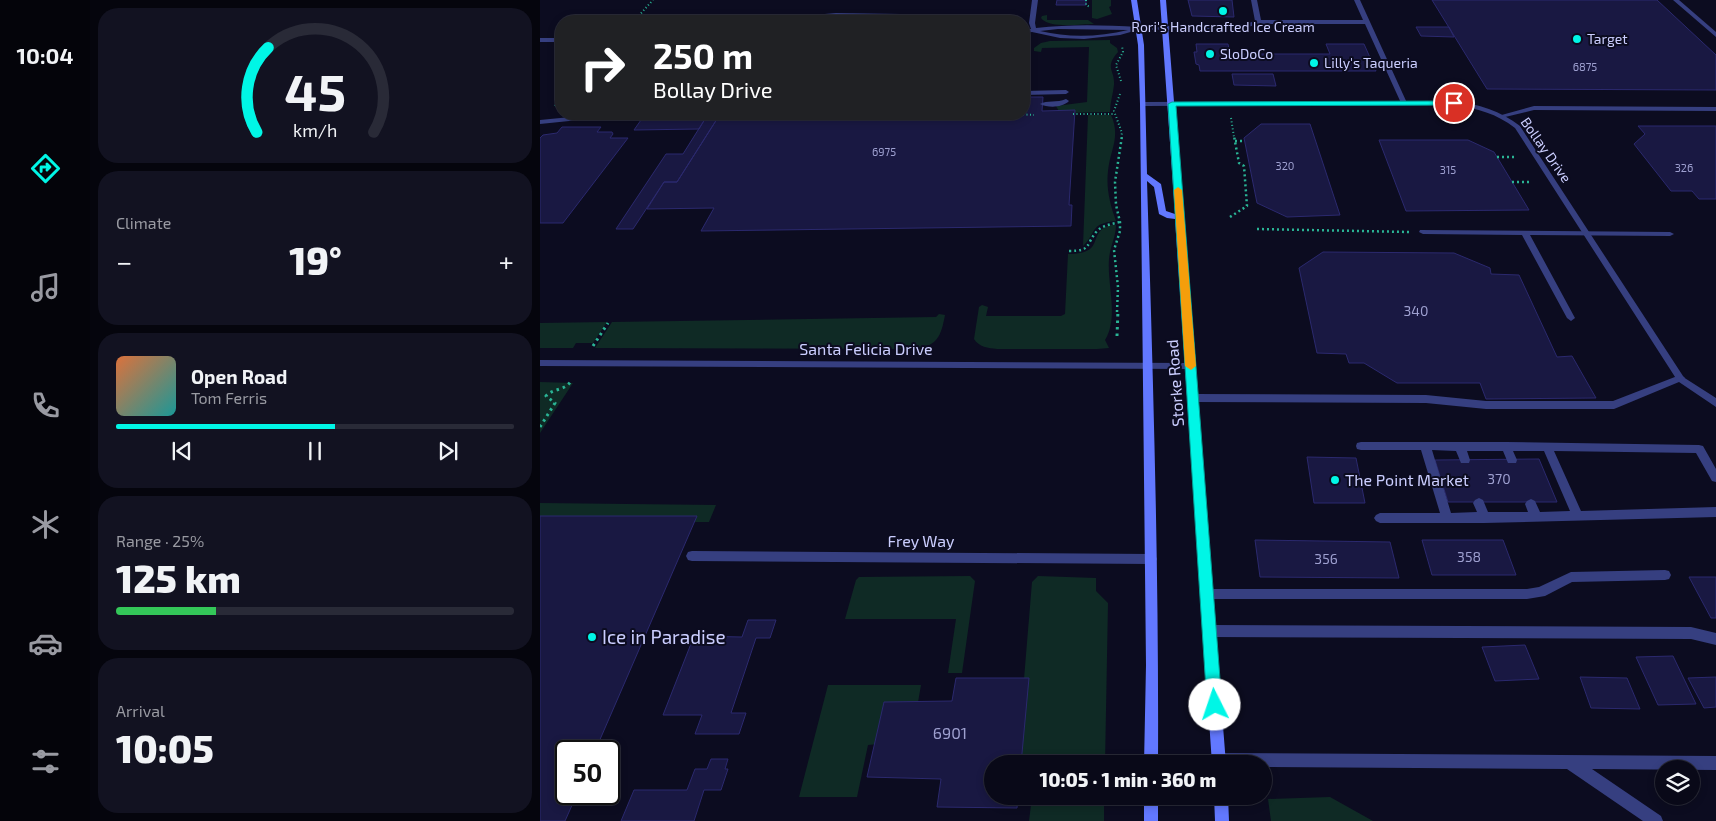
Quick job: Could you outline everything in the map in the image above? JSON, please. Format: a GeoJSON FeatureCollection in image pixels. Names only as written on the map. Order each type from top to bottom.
{"type":"FeatureCollection","features":[{"type":"Feature","properties":{"kind":"main road","name":"Storke Road"},"geometry":{"type":"LineString","coordinates":[[1134,0],[1141,45],[1144,104],[1143,176],[1151,559],[1151,755]]}},
{"type":"Feature","properties":{"kind":"main road","name":"Storke Road"},"geometry":{"type":"LineString","coordinates":[[1163,0],[1219,755]]}},
{"type":"Feature","properties":{"kind":"main road"},"geometry":{"type":"LineString","coordinates":[[1143,176],[1158,186],[1162,212],[1180,218]]}},
{"type":"Feature","properties":{"kind":"main road"},"geometry":{"type":"LineString","coordinates":[[1151,805],[1152,821]]}},
{"type":"Feature","properties":{"kind":"main road"},"geometry":{"type":"LineString","coordinates":[[1221,805],[1222,821]]}},
{"type":"Feature","properties":{"kind":"street"},"geometry":{"type":"LineString","coordinates":[[1034,31],[1032,23],[1035,0]]}},
{"type":"Feature","properties":{"kind":"street"},"geometry":{"type":"LineString","coordinates":[[1254,0],[1258,22]]}},
{"type":"Feature","properties":{"kind":"street"},"geometry":{"type":"LineString","coordinates":[[1357,0],[1404,104]]}},
{"type":"Feature","properties":{"kind":"street"},"geometry":{"type":"LineString","coordinates":[[1676,0],[1716,35]]}},
{"type":"Feature","properties":{"kind":"street"},"geometry":{"type":"LineString","coordinates":[[834,15],[857,13],[902,15]]}},
{"type":"Feature","properties":{"kind":"street"},"geometry":{"type":"LineString","coordinates":[[1030,31],[1057,37],[1106,36],[1138,29],[1246,26],[1258,22],[1367,22]]}},
{"type":"Feature","properties":{"kind":"street"},"geometry":{"type":"LineString","coordinates":[[540,40],[555,40]]}},
{"type":"Feature","properties":{"kind":"street"},"geometry":{"type":"LineString","coordinates":[[1030,93],[1066,92]]}},
{"type":"Feature","properties":{"kind":"street"},"geometry":{"type":"LineString","coordinates":[[1044,104],[1062,104],[1066,101]]}},
{"type":"Feature","properties":{"kind":"street","name":"Bollay Drive"},"geometry":{"type":"LineString","coordinates":[[1144,104],[1467,104],[1501,116],[1518,127],[1680,378]]}},
{"type":"Feature","properties":{"kind":"street"},"geometry":{"type":"LineString","coordinates":[[1501,116],[1534,108],[1716,109]]}},
{"type":"Feature","properties":{"kind":"street"},"geometry":{"type":"LineString","coordinates":[[540,122],[560,120]]}},
{"type":"Feature","properties":{"kind":"street"},"geometry":{"type":"LineString","coordinates":[[1423,232],[1670,234]]}},
{"type":"Feature","properties":{"kind":"street"},"geometry":{"type":"LineString","coordinates":[[1525,233],[1571,318]]}},
{"type":"Feature","properties":{"kind":"street","name":"Santa Felicia Drive"},"geometry":{"type":"LineString","coordinates":[[540,363],[1191,366]]}},
{"type":"Feature","properties":{"kind":"street"},"geometry":{"type":"LineString","coordinates":[[1193,398],[1426,399],[1486,405],[1614,405],[1680,378],[1716,403]]}},
{"type":"Feature","properties":{"kind":"street"},"geometry":{"type":"LineString","coordinates":[[1361,446],[1698,449],[1716,478]]}},
{"type":"Feature","properties":{"kind":"street"},"geometry":{"type":"LineString","coordinates":[[1425,446],[1447,518]]}},
{"type":"Feature","properties":{"kind":"street"},"geometry":{"type":"LineString","coordinates":[[1460,446],[1465,460]]}},
{"type":"Feature","properties":{"kind":"street"},"geometry":{"type":"LineString","coordinates":[[1506,446],[1512,460]]}},
{"type":"Feature","properties":{"kind":"street"},"geometry":{"type":"LineString","coordinates":[[1547,447],[1578,516]]}},
{"type":"Feature","properties":{"kind":"street"},"geometry":{"type":"LineString","coordinates":[[1479,503],[1484,518]]}},
{"type":"Feature","properties":{"kind":"street"},"geometry":{"type":"LineString","coordinates":[[1531,504],[1536,517]]}},
{"type":"Feature","properties":{"kind":"street"},"geometry":{"type":"LineString","coordinates":[[1380,518],[1484,518],[1716,512]]}},
{"type":"Feature","properties":{"kind":"street","name":"Frey Way"},"geometry":{"type":"LineString","coordinates":[[692,556],[1151,559]]}},
{"type":"Feature","properties":{"kind":"street"},"geometry":{"type":"LineString","coordinates":[[1207,594],[1527,594],[1541,592],[1571,577],[1665,575]]}},
{"type":"Feature","properties":{"kind":"street"},"geometry":{"type":"LineString","coordinates":[[1210,631],[1691,633],[1716,639]]}},
{"type":"Feature","properties":{"kind":"street"},"geometry":{"type":"LineString","coordinates":[[1272,762],[1716,763]]}},
{"type":"Feature","properties":{"kind":"street"},"geometry":{"type":"LineString","coordinates":[[1569,763],[1656,821]]}},
{"type":"Feature","properties":{"kind":"path"},"geometry":{"type":"LineString","coordinates":[[639,15],[653,0]]}},
{"type":"Feature","properties":{"kind":"path"},"geometry":{"type":"LineString","coordinates":[[1086,0],[1086,5],[1090,7]]}},
{"type":"Feature","properties":{"kind":"path"},"geometry":{"type":"LineString","coordinates":[[1120,81],[1116,65],[1122,52],[1122,43]]}},
{"type":"Feature","properties":{"kind":"path"},"geometry":{"type":"LineString","coordinates":[[1117,336],[1118,287],[1114,260],[1120,222],[1116,205],[1115,182],[1122,132],[1114,107],[1120,94]]}},
{"type":"Feature","properties":{"kind":"path"},"geometry":{"type":"LineString","coordinates":[[1230,217],[1247,206],[1244,166],[1239,163],[1231,114]]}},
{"type":"Feature","properties":{"kind":"path"},"geometry":{"type":"LineString","coordinates":[[1235,141],[1244,141]]}},
{"type":"Feature","properties":{"kind":"path"},"geometry":{"type":"LineString","coordinates":[[1497,157],[1517,157]]}},
{"type":"Feature","properties":{"kind":"path"},"geometry":{"type":"LineString","coordinates":[[1512,182],[1532,182]]}},
{"type":"Feature","properties":{"kind":"path"},"geometry":{"type":"LineString","coordinates":[[1069,251],[1083,250],[1090,244],[1098,229],[1110,223],[1120,222]]}},
{"type":"Feature","properties":{"kind":"path"},"geometry":{"type":"LineString","coordinates":[[1257,229],[1423,232]]}},
{"type":"Feature","properties":{"kind":"path"},"geometry":{"type":"LineString","coordinates":[[593,346],[608,323]]}},
{"type":"Feature","properties":{"kind":"path"},"geometry":{"type":"LineString","coordinates":[[540,426],[555,403],[546,396],[548,393],[567,387],[571,381]]}},
{"type":"Feature","properties":{"kind":"green space"},"geometry":{"type":"Polygon","coordinates":[[[1092,0],[1111,0],[1111,6],[1109,7],[1112,14],[1097,19],[1092,18],[1092,0]]]}},
{"type":"Feature","properties":{"kind":"green space"},"geometry":{"type":"Polygon","coordinates":[[[1047,15],[1047,20],[1088,20],[1094,24],[1051,24],[1041,18],[1047,15]]]}},
{"type":"Feature","properties":{"kind":"green space"},"geometry":{"type":"Polygon","coordinates":[[[1110,40],[1110,43],[1117,48],[1118,52],[1111,66],[1114,85],[1110,112],[1060,113],[1056,106],[1087,102],[1089,47],[1042,48],[1041,52],[1034,51],[1034,48],[1041,43],[1050,41],[1110,40]]]}},
{"type":"Feature","properties":{"kind":"green space"},"geometry":{"type":"Polygon","coordinates":[[[1088,115],[1111,115],[1114,123],[1115,137],[1109,163],[1108,190],[1116,221],[1107,222],[1097,227],[1083,246],[1088,115]]]}},
{"type":"Feature","properties":{"kind":"green space"},"geometry":{"type":"Polygon","coordinates":[[[1110,225],[1116,225],[1109,259],[1112,311],[1109,331],[1105,340],[1109,348],[997,349],[984,347],[976,342],[974,339],[979,307],[982,305],[988,307],[986,316],[1061,316],[1065,314],[1068,254],[1088,251],[1099,233],[1110,225]]]}},
{"type":"Feature","properties":{"kind":"green space"},"geometry":{"type":"Polygon","coordinates":[[[939,314],[945,315],[942,329],[937,339],[922,348],[914,349],[595,348],[612,322],[936,317],[939,314]]]}},
{"type":"Feature","properties":{"kind":"green space"},"geometry":{"type":"Polygon","coordinates":[[[607,322],[593,343],[576,343],[573,348],[540,348],[540,323],[607,322]]]}},
{"type":"Feature","properties":{"kind":"green space"},"geometry":{"type":"Polygon","coordinates":[[[540,382],[573,383],[540,433],[540,382]]]}},
{"type":"Feature","properties":{"kind":"green space"},"geometry":{"type":"Polygon","coordinates":[[[540,503],[716,505],[709,522],[694,522],[696,516],[540,516],[540,503]]]}},
{"type":"Feature","properties":{"kind":"green space"},"geometry":{"type":"Polygon","coordinates":[[[970,576],[975,581],[962,673],[948,673],[956,619],[845,619],[856,580],[859,577],[970,576]]]}},
{"type":"Feature","properties":{"kind":"green space"},"geometry":{"type":"Polygon","coordinates":[[[1038,576],[1096,578],[1096,591],[1108,603],[1105,755],[1018,755],[1032,582],[1038,576]]]}},
{"type":"Feature","properties":{"kind":"green space"},"geometry":{"type":"Polygon","coordinates":[[[828,685],[921,685],[917,708],[878,744],[868,745],[857,797],[799,797],[828,685]]]}},
{"type":"Feature","properties":{"kind":"green space"},"geometry":{"type":"Polygon","coordinates":[[[1330,797],[1373,821],[1271,821],[1269,805],[1272,805],[1272,799],[1330,797]]]}},
{"type":"Feature","properties":{"kind":"green space"},"geometry":{"type":"Polygon","coordinates":[[[1031,805],[1104,805],[1104,821],[1029,821],[1031,805]]]}},
{"type":"Feature","properties":{"kind":"building"},"geometry":{"type":"Polygon","coordinates":[[[1057,0],[1086,0],[1086,5],[1056,5],[1057,0]]]}},
{"type":"Feature","properties":{"kind":"building"},"geometry":{"type":"Polygon","coordinates":[[[1188,0],[1232,0],[1234,17],[1192,16],[1188,0]]]}},
{"type":"Feature","properties":{"kind":"building"},"geometry":{"type":"Polygon","coordinates":[[[1432,0],[1657,0],[1716,55],[1716,90],[1487,89],[1432,0]]]}},
{"type":"Feature","properties":{"kind":"building"},"geometry":{"type":"Polygon","coordinates":[[[1416,27],[1449,27],[1454,37],[1421,36],[1416,27]]]}},
{"type":"Feature","properties":{"kind":"building"},"geometry":{"type":"Polygon","coordinates":[[[1196,44],[1228,44],[1230,54],[1330,54],[1326,44],[1364,44],[1376,71],[1200,71],[1199,65],[1196,64],[1194,52],[1197,52],[1196,44]]]}},
{"type":"Feature","properties":{"kind":"building"},"geometry":{"type":"Polygon","coordinates":[[[1232,74],[1273,74],[1276,86],[1234,85],[1232,74]]]}},
{"type":"Feature","properties":{"kind":"building"},"geometry":{"type":"Polygon","coordinates":[[[1030,97],[1043,97],[1042,111],[1075,110],[1069,205],[1072,205],[1071,226],[701,231],[714,208],[647,209],[664,182],[677,182],[716,120],[1030,120],[1030,97]]]}},
{"type":"Feature","properties":{"kind":"building"},"geometry":{"type":"Polygon","coordinates":[[[641,120],[704,120],[699,129],[634,130],[641,120]]]}},
{"type":"Feature","properties":{"kind":"building"},"geometry":{"type":"Polygon","coordinates":[[[704,120],[716,120],[677,182],[664,182],[633,229],[616,229],[666,154],[683,154],[704,120]]]}},
{"type":"Feature","properties":{"kind":"building"},"geometry":{"type":"Polygon","coordinates":[[[1261,124],[1310,124],[1340,215],[1287,217],[1257,203],[1244,138],[1261,124]]]}},
{"type":"Feature","properties":{"kind":"building"},"geometry":{"type":"Polygon","coordinates":[[[1638,126],[1716,126],[1716,199],[1699,199],[1692,191],[1671,191],[1634,144],[1645,134],[1638,126]]]}},
{"type":"Feature","properties":{"kind":"building"},"geometry":{"type":"Polygon","coordinates":[[[562,127],[601,127],[597,132],[612,132],[613,134],[610,138],[628,138],[563,223],[540,223],[540,138],[543,135],[557,133],[562,127]]]}},
{"type":"Feature","properties":{"kind":"building"},"geometry":{"type":"Polygon","coordinates":[[[1379,140],[1468,140],[1494,152],[1529,210],[1406,211],[1379,140]]]}},
{"type":"Feature","properties":{"kind":"building"},"geometry":{"type":"Polygon","coordinates":[[[1323,252],[1454,253],[1490,268],[1491,274],[1519,275],[1557,357],[1572,356],[1596,398],[1486,399],[1480,383],[1397,383],[1364,363],[1349,363],[1346,354],[1317,353],[1299,268],[1323,252]]]}},
{"type":"Feature","properties":{"kind":"building","name":"The Point Market"},"geometry":{"type":"Polygon","coordinates":[[[1307,457],[1356,458],[1365,503],[1314,503],[1307,457]]]}},
{"type":"Feature","properties":{"kind":"building"},"geometry":{"type":"Polygon","coordinates":[[[1539,459],[1557,502],[1448,502],[1435,460],[1539,459]]]}},
{"type":"Feature","properties":{"kind":"building","name":"Ice in Paradise"},"geometry":{"type":"Polygon","coordinates":[[[540,516],[697,516],[600,740],[555,740],[555,805],[572,805],[565,821],[540,821],[540,516]]]}},
{"type":"Feature","properties":{"kind":"building"},"geometry":{"type":"Polygon","coordinates":[[[1255,540],[1390,542],[1399,578],[1260,577],[1255,540]]]}},
{"type":"Feature","properties":{"kind":"building"},"geometry":{"type":"Polygon","coordinates":[[[1422,540],[1503,540],[1516,575],[1432,575],[1422,540]]]}},
{"type":"Feature","properties":{"kind":"building"},"geometry":{"type":"Polygon","coordinates":[[[1689,577],[1716,577],[1716,618],[1711,618],[1689,577]]]}},
{"type":"Feature","properties":{"kind":"building"},"geometry":{"type":"Polygon","coordinates":[[[748,620],[776,620],[770,638],[756,638],[731,713],[746,713],[739,734],[695,734],[702,715],[663,715],[694,636],[742,637],[748,620]]]}},
{"type":"Feature","properties":{"kind":"building"},"geometry":{"type":"Polygon","coordinates":[[[1525,645],[1539,679],[1495,681],[1482,647],[1525,645]]]}},
{"type":"Feature","properties":{"kind":"building"},"geometry":{"type":"Polygon","coordinates":[[[1673,656],[1696,704],[1658,705],[1636,657],[1673,656]]]}},
{"type":"Feature","properties":{"kind":"building"},"geometry":{"type":"Polygon","coordinates":[[[1580,677],[1627,678],[1640,709],[1591,708],[1580,677]]]}},
{"type":"Feature","properties":{"kind":"building"},"geometry":{"type":"Polygon","coordinates":[[[1716,677],[1716,707],[1704,708],[1688,678],[1716,677]]]}},
{"type":"Feature","properties":{"kind":"building"},"geometry":{"type":"Polygon","coordinates":[[[956,678],[1029,678],[1022,755],[984,755],[984,805],[1017,805],[1017,808],[937,807],[941,779],[867,777],[884,702],[952,701],[956,678]]]}},
{"type":"Feature","properties":{"kind":"building"},"geometry":{"type":"Polygon","coordinates":[[[711,759],[728,759],[725,769],[728,769],[721,790],[704,790],[694,821],[621,821],[634,790],[687,790],[695,769],[707,769],[711,759]]]}},
{"type":"Feature","properties":{"kind":"slow traffic"},"geometry":{"type":"LineString","coordinates":[[1178,190],[1191,366]]}},
{"type":"Feature","properties":{"kind":"place","name":"Rori's Handcrafted Ice Cream"},"geometry":{"type":"Point","coordinates":[1223,11]}},
{"type":"Feature","properties":{"kind":"place","name":"Target"},"geometry":{"type":"Point","coordinates":[1577,39]}},
{"type":"Feature","properties":{"kind":"place","name":"SloDoCo"},"geometry":{"type":"Point","coordinates":[1210,54]}},
{"type":"Feature","properties":{"kind":"place","name":"Lilly's Taqueria"},"geometry":{"type":"Point","coordinates":[1314,63]}},
{"type":"Feature","properties":{"kind":"place","name":"The Point Market"},"geometry":{"type":"Point","coordinates":[1335,480]}},
{"type":"Feature","properties":{"kind":"place","name":"Ice in Paradise"},"geometry":{"type":"Point","coordinates":[592,637]}},
{"type":"Feature","properties":{"kind":"route"},"geometry":{"type":"LineString","coordinates":[[1215,705],[1172,104],[1454,103]]}}]}
